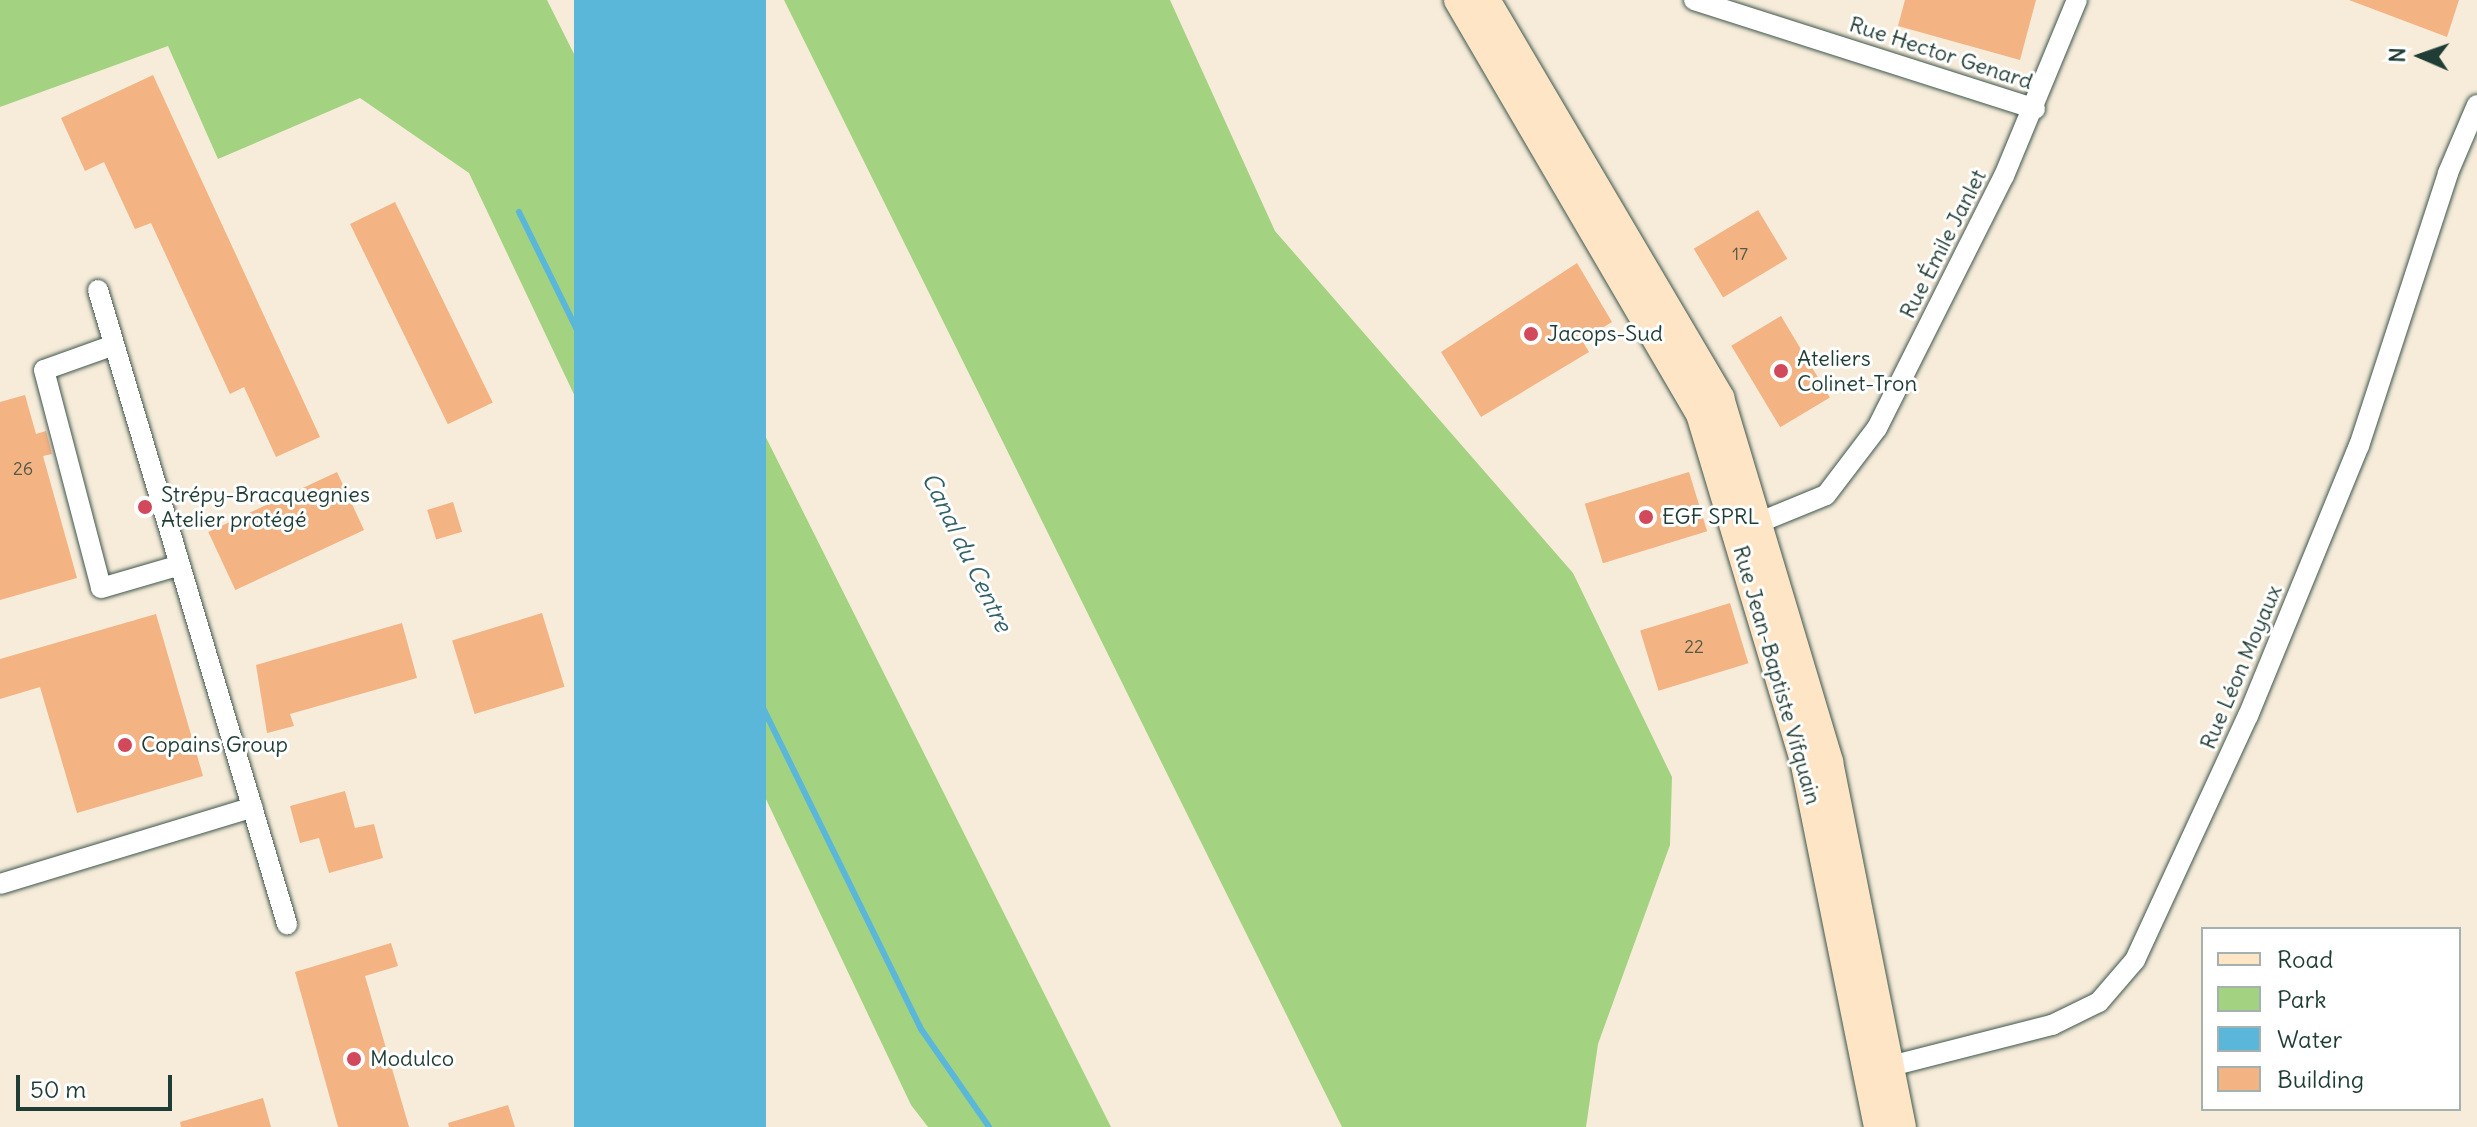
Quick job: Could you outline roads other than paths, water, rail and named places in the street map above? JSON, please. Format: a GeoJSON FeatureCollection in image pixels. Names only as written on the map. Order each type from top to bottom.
{"type":"FeatureCollection","features":[{"type":"Feature","properties":{"kind":"street","name":"Rue Hector Genard"},"geometry":{"type":"LineString","coordinates":[[1694,0],[2035,109]]}},
{"type":"Feature","properties":{"kind":"street","name":"Rue Émile Janlet"},"geometry":{"type":"LineString","coordinates":[[1748,527],[1826,495],[1877,428],[2035,109],[2077,0]]}},
{"type":"Feature","properties":{"kind":"street","name":"Rue Jean-Baptiste Vifquain"},"geometry":{"type":"LineString","coordinates":[[1471,2],[1711,378],[1748,527],[1829,762],[1879,1069],[1878,1127]]}},
{"type":"Feature","properties":{"kind":"street","name":"Rue Léon Moyaux"},"geometry":{"type":"LineString","coordinates":[[1879,1069],[2077,1015],[2135,960],[2248,716],[2359,446],[2448,173],[2477,105]]}},
{"type":"Feature","properties":{"kind":"street"},"geometry":{"type":"LineString","coordinates":[[98,290],[287,924]]}},
{"type":"Feature","properties":{"kind":"street"},"geometry":{"type":"LineString","coordinates":[[114,345],[44,370],[101,588],[180,565]]}},
{"type":"Feature","properties":{"kind":"street"},"geometry":{"type":"LineString","coordinates":[[0,884],[253,807]]}},
{"type":"Feature","properties":{"kind":"street","name":"Rue Jean-Baptiste Vifquain"},"geometry":{"type":"LineString","coordinates":[[1879,1069],[1902,1127]]}},
{"type":"Feature","properties":{"kind":"water"},"geometry":{"type":"Polygon","coordinates":[[[574,0],[766,0],[766,1127],[574,1127],[574,0]]]}},
{"type":"Feature","properties":{"kind":"waterway"},"geometry":{"type":"LineString","coordinates":[[519,212],[921,1029],[989,1127]]}},
{"type":"Feature","properties":{"kind":"place","name":"Jacops-Sud"},"geometry":{"type":"Point","coordinates":[1531,334]}},
{"type":"Feature","properties":{"kind":"place","name":"Ateliers Colinet-Tron"},"geometry":{"type":"Point","coordinates":[1781,371]}},
{"type":"Feature","properties":{"kind":"place","name":"Strépy-Bracquegnies Atelier protégé"},"geometry":{"type":"Point","coordinates":[145,507]}},
{"type":"Feature","properties":{"kind":"place","name":"EGF SPRL"},"geometry":{"type":"Point","coordinates":[1646,517]}},
{"type":"Feature","properties":{"kind":"place","name":"Copains Group"},"geometry":{"type":"Point","coordinates":[125,745]}},
{"type":"Feature","properties":{"kind":"place","name":"Modulco"},"geometry":{"type":"Point","coordinates":[354,1059]}},
{"type":"Feature","properties":{"kind":"water label","name":"Canal du Centre"},"geometry":{"type":"Point","coordinates":[967,552]}}]}
